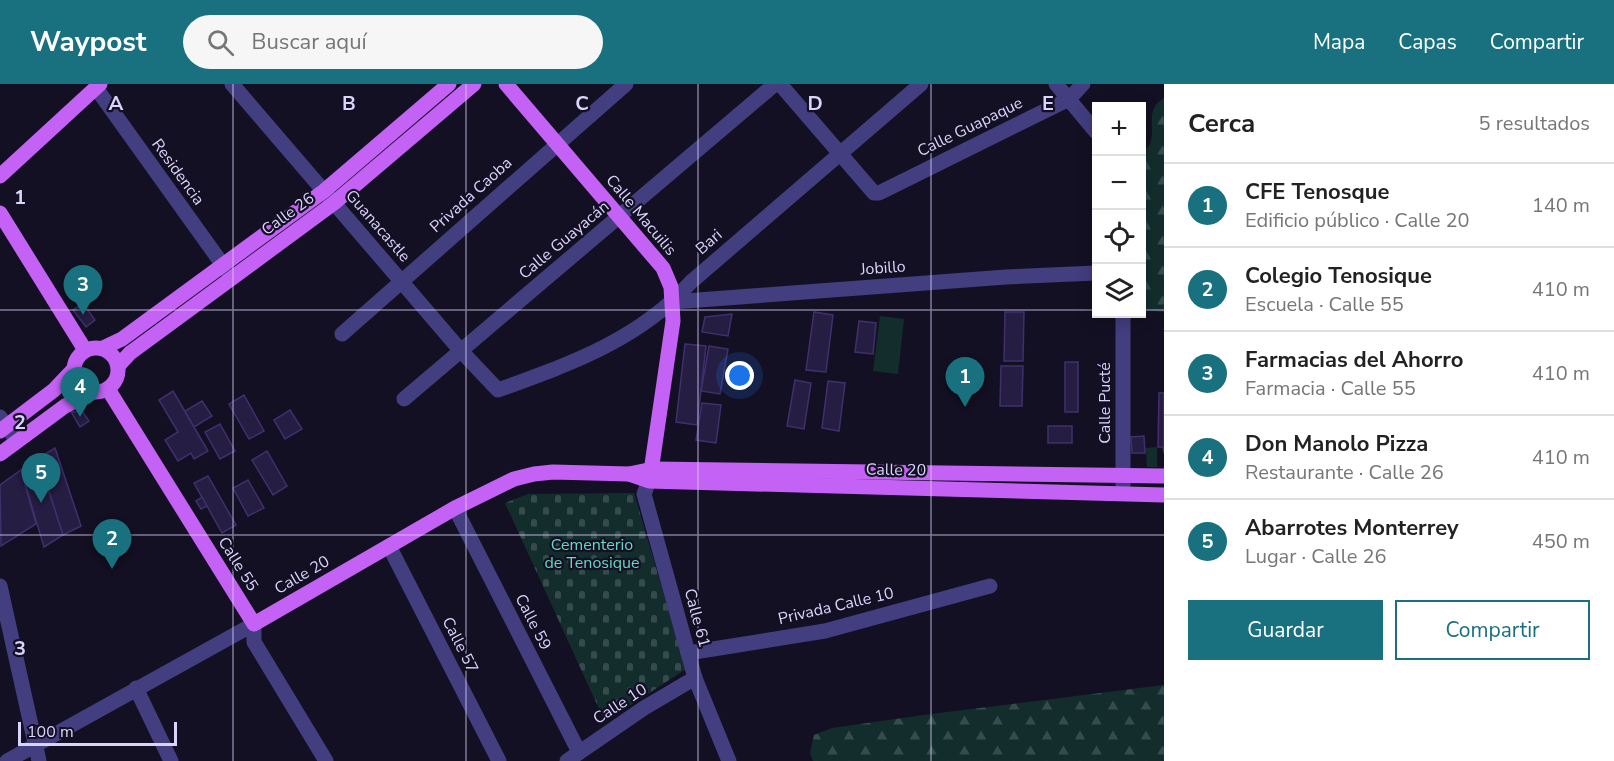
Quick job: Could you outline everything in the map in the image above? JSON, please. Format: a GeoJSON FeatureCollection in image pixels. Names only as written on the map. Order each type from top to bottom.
{"type":"FeatureCollection","features":[{"type":"Feature","properties":{"kind":"main road","name":"Calle 26"},"geometry":{"type":"LineString","coordinates":[[118,366],[130,352],[449,84]]}},
{"type":"Feature","properties":{"kind":"main road","name":"Calle 26"},"geometry":{"type":"LineString","coordinates":[[103,348],[122,339],[334,203],[474,84]]}},
{"type":"Feature","properties":{"kind":"main road","name":"Calle Macuilis"},"geometry":{"type":"LineString","coordinates":[[506,84],[663,268],[671,287],[673,321],[651,475]]}},
{"type":"Feature","properties":{"kind":"main road"},"geometry":{"type":"LineString","coordinates":[[0,176],[98,86]]}},
{"type":"Feature","properties":{"kind":"main road"},"geometry":{"type":"LineString","coordinates":[[0,213],[85,350]]}},
{"type":"Feature","properties":{"kind":"main road"},"geometry":{"type":"LineString","coordinates":[[0,454],[65,406],[93,392],[108,389],[118,376],[118,366],[113,355],[103,348],[85,350],[75,362],[77,382],[81,387],[93,392]]}},
{"type":"Feature","properties":{"kind":"main road"},"geometry":{"type":"LineString","coordinates":[[2,425],[54,390],[74,369]]}},
{"type":"Feature","properties":{"kind":"main road","name":"Calle 55"},"geometry":{"type":"LineString","coordinates":[[108,389],[254,624]]}},
{"type":"Feature","properties":{"kind":"main road"},"geometry":{"type":"LineString","coordinates":[[872,487],[873,471]]}},
{"type":"Feature","properties":{"kind":"main road","name":"Calle 20"},"geometry":{"type":"LineString","coordinates":[[651,475],[873,471],[1164,476]]}},
{"type":"Feature","properties":{"kind":"main road","name":"Calle 20"},"geometry":{"type":"LineString","coordinates":[[254,624],[455,508],[495,487],[534,474],[553,472],[629,474],[872,487],[1164,495]]}},
{"type":"Feature","properties":{"kind":"street","name":"Guanacastle"},"geometry":{"type":"LineString","coordinates":[[232,84],[461,351],[498,390]]}},
{"type":"Feature","properties":{"kind":"street","name":"Privada Caoba"},"geometry":{"type":"LineString","coordinates":[[342,334],[556,143],[626,84]]}},
{"type":"Feature","properties":{"kind":"street","name":"Calle Guayacán"},"geometry":{"type":"LineString","coordinates":[[404,399],[775,84]]}},
{"type":"Feature","properties":{"kind":"street"},"geometry":{"type":"LineString","coordinates":[[780,84],[839,154]]}},
{"type":"Feature","properties":{"kind":"street","name":"Bari"},"geometry":{"type":"LineString","coordinates":[[498,390],[574,362],[616,342],[672,302],[691,282],[921,84]]}},
{"type":"Feature","properties":{"kind":"street"},"geometry":{"type":"LineString","coordinates":[[1056,84],[1092,127]]}},
{"type":"Feature","properties":{"kind":"street","name":"Calle Guapaque"},"geometry":{"type":"LineString","coordinates":[[839,154],[870,190],[879,193],[1068,99],[1083,84]]}},
{"type":"Feature","properties":{"kind":"street","name":"Residencia"},"geometry":{"type":"LineString","coordinates":[[98,86],[227,271]]}},
{"type":"Feature","properties":{"kind":"street","name":"Jobillo"},"geometry":{"type":"LineString","coordinates":[[672,302],[1006,277],[1092,273]]}},
{"type":"Feature","properties":{"kind":"street","name":"Calle Pucté"},"geometry":{"type":"LineString","coordinates":[[1123,318],[1123,493]]}},
{"type":"Feature","properties":{"kind":"street"},"geometry":{"type":"LineString","coordinates":[[2,425],[18,441]]}},
{"type":"Feature","properties":{"kind":"street","name":"Calle 61"},"geometry":{"type":"LineString","coordinates":[[651,475],[644,494],[695,678],[729,761]]}},
{"type":"Feature","properties":{"kind":"street","name":"Calle 59"},"geometry":{"type":"LineString","coordinates":[[455,508],[573,757]]}},
{"type":"Feature","properties":{"kind":"street","name":"Calle 57"},"geometry":{"type":"LineString","coordinates":[[389,546],[499,761]]}},
{"type":"Feature","properties":{"kind":"street"},"geometry":{"type":"LineString","coordinates":[[0,586],[39,761]]}},
{"type":"Feature","properties":{"kind":"street","name":"Privada Calle 10"},"geometry":{"type":"LineString","coordinates":[[688,652],[825,631],[990,586]]}},
{"type":"Feature","properties":{"kind":"street","name":"Calle 20"},"geometry":{"type":"LineString","coordinates":[[7,761],[254,624]]}},
{"type":"Feature","properties":{"kind":"street","name":"Calle 55"},"geometry":{"type":"LineString","coordinates":[[254,624],[254,642],[326,761]]}},
{"type":"Feature","properties":{"kind":"street","name":"Calle 10"},"geometry":{"type":"LineString","coordinates":[[573,757],[644,708],[695,678]]}},
{"type":"Feature","properties":{"kind":"street"},"geometry":{"type":"LineString","coordinates":[[136,688],[171,761]]}},
{"type":"Feature","properties":{"kind":"green space"},"geometry":{"type":"Polygon","coordinates":[[[1164,98],[1164,312],[1146,310],[1146,149],[1151,140],[1153,111],[1164,98]]]}},
{"type":"Feature","properties":{"kind":"green space"},"geometry":{"type":"Polygon","coordinates":[[[880,316],[904,319],[898,374],[873,371],[880,316]]]}},
{"type":"Feature","properties":{"kind":"green space"},"geometry":{"type":"Polygon","coordinates":[[[1157,447],[1157,467],[1147,467],[1146,448],[1157,447]]]}},
{"type":"Feature","properties":{"kind":"green space","name":"Cementerio de Tenosique"},"geometry":{"type":"Polygon","coordinates":[[[634,493],[686,669],[605,722],[505,503],[528,494],[634,493]]]}},
{"type":"Feature","properties":{"kind":"green space"},"geometry":{"type":"Polygon","coordinates":[[[1164,685],[1164,761],[813,761],[810,753],[814,735],[832,728],[1164,685]]]}},
{"type":"Feature","properties":{"kind":"building"},"geometry":{"type":"Polygon","coordinates":[[[83,303],[95,320],[86,327],[73,310],[83,303]]]}},
{"type":"Feature","properties":{"kind":"building"},"geometry":{"type":"Polygon","coordinates":[[[814,312],[833,315],[826,372],[806,370],[814,312]]]}},
{"type":"Feature","properties":{"kind":"building"},"geometry":{"type":"Polygon","coordinates":[[[1005,312],[1024,312],[1023,361],[1004,361],[1005,312]]]}},
{"type":"Feature","properties":{"kind":"building"},"geometry":{"type":"Polygon","coordinates":[[[732,314],[728,336],[702,332],[705,317],[732,314]]]}},
{"type":"Feature","properties":{"kind":"building"},"geometry":{"type":"Polygon","coordinates":[[[859,321],[876,323],[873,354],[855,352],[859,321]]]}},
{"type":"Feature","properties":{"kind":"building"},"geometry":{"type":"Polygon","coordinates":[[[685,344],[706,346],[697,425],[676,422],[685,344]]]}},
{"type":"Feature","properties":{"kind":"building"},"geometry":{"type":"Polygon","coordinates":[[[709,346],[728,349],[720,394],[701,391],[709,346]]]}},
{"type":"Feature","properties":{"kind":"building"},"geometry":{"type":"Polygon","coordinates":[[[1065,362],[1078,362],[1078,412],[1065,412],[1065,362]]]}},
{"type":"Feature","properties":{"kind":"building"},"geometry":{"type":"Polygon","coordinates":[[[1001,366],[1023,366],[1022,406],[1000,406],[1001,366]]]}},
{"type":"Feature","properties":{"kind":"building"},"geometry":{"type":"Polygon","coordinates":[[[795,380],[811,383],[804,429],[787,426],[795,380]]]}},
{"type":"Feature","properties":{"kind":"building"},"geometry":{"type":"Polygon","coordinates":[[[828,381],[845,383],[839,431],[822,428],[828,381]]]}},
{"type":"Feature","properties":{"kind":"building"},"geometry":{"type":"Polygon","coordinates":[[[173,391],[208,451],[194,459],[191,453],[178,461],[165,440],[178,432],[159,400],[173,391]]]}},
{"type":"Feature","properties":{"kind":"building"},"geometry":{"type":"Polygon","coordinates":[[[1159,393],[1164,393],[1164,453],[1163,447],[1158,447],[1159,393]]]}},
{"type":"Feature","properties":{"kind":"building"},"geometry":{"type":"Polygon","coordinates":[[[244,395],[264,431],[249,439],[229,404],[244,395]]]}},
{"type":"Feature","properties":{"kind":"building"},"geometry":{"type":"Polygon","coordinates":[[[202,401],[212,416],[194,427],[185,411],[202,401]]]}},
{"type":"Feature","properties":{"kind":"building"},"geometry":{"type":"Polygon","coordinates":[[[702,403],[721,405],[716,443],[696,440],[702,403]]]}},
{"type":"Feature","properties":{"kind":"building"},"geometry":{"type":"Polygon","coordinates":[[[290,410],[302,429],[285,439],[274,420],[290,410]]]}},
{"type":"Feature","properties":{"kind":"building"},"geometry":{"type":"Polygon","coordinates":[[[82,411],[89,421],[80,427],[71,412],[82,411]]]}},
{"type":"Feature","properties":{"kind":"building"},"geometry":{"type":"Polygon","coordinates":[[[220,424],[235,451],[220,459],[205,432],[220,424]]]}},
{"type":"Feature","properties":{"kind":"building"},"geometry":{"type":"Polygon","coordinates":[[[1048,426],[1072,426],[1072,443],[1048,443],[1048,426]]]}},
{"type":"Feature","properties":{"kind":"building"},"geometry":{"type":"Polygon","coordinates":[[[1144,436],[1145,453],[1132,453],[1131,437],[1144,436]]]}},
{"type":"Feature","properties":{"kind":"building"},"geometry":{"type":"Polygon","coordinates":[[[55,448],[81,526],[63,535],[38,458],[55,448]]]}},
{"type":"Feature","properties":{"kind":"building"},"geometry":{"type":"Polygon","coordinates":[[[267,451],[287,486],[273,495],[252,460],[267,451]]]}},
{"type":"Feature","properties":{"kind":"building"},"geometry":{"type":"Polygon","coordinates":[[[38,458],[63,535],[44,547],[21,470],[38,458]]]}},
{"type":"Feature","properties":{"kind":"building"},"geometry":{"type":"Polygon","coordinates":[[[21,470],[36,524],[1,546],[0,485],[21,470]]]}},
{"type":"Feature","properties":{"kind":"building"},"geometry":{"type":"Polygon","coordinates":[[[208,476],[236,525],[222,533],[194,483],[208,476]]]}},
{"type":"Feature","properties":{"kind":"building"},"geometry":{"type":"Polygon","coordinates":[[[248,480],[264,508],[248,516],[233,488],[248,480]]]}},
{"type":"Feature","properties":{"kind":"building"},"geometry":{"type":"Polygon","coordinates":[[[202,497],[207,506],[201,509],[196,501],[202,497]]]}},
{"type":"Feature","properties":{"kind":"place","name":"Farmacias del Ahorro"},"geometry":{"type":"Point","coordinates":[83,315]}},
{"type":"Feature","properties":{"kind":"place","name":"CFE Tenosque"},"geometry":{"type":"Point","coordinates":[965,407]}},
{"type":"Feature","properties":{"kind":"place","name":"Don Manolo Pizza"},"geometry":{"type":"Point","coordinates":[80,417]}},
{"type":"Feature","properties":{"kind":"place","name":"Abarrotes Monterrey"},"geometry":{"type":"Point","coordinates":[41,503]}},
{"type":"Feature","properties":{"kind":"place","name":"Colegio Tenosique"},"geometry":{"type":"Point","coordinates":[112,569]}}]}
